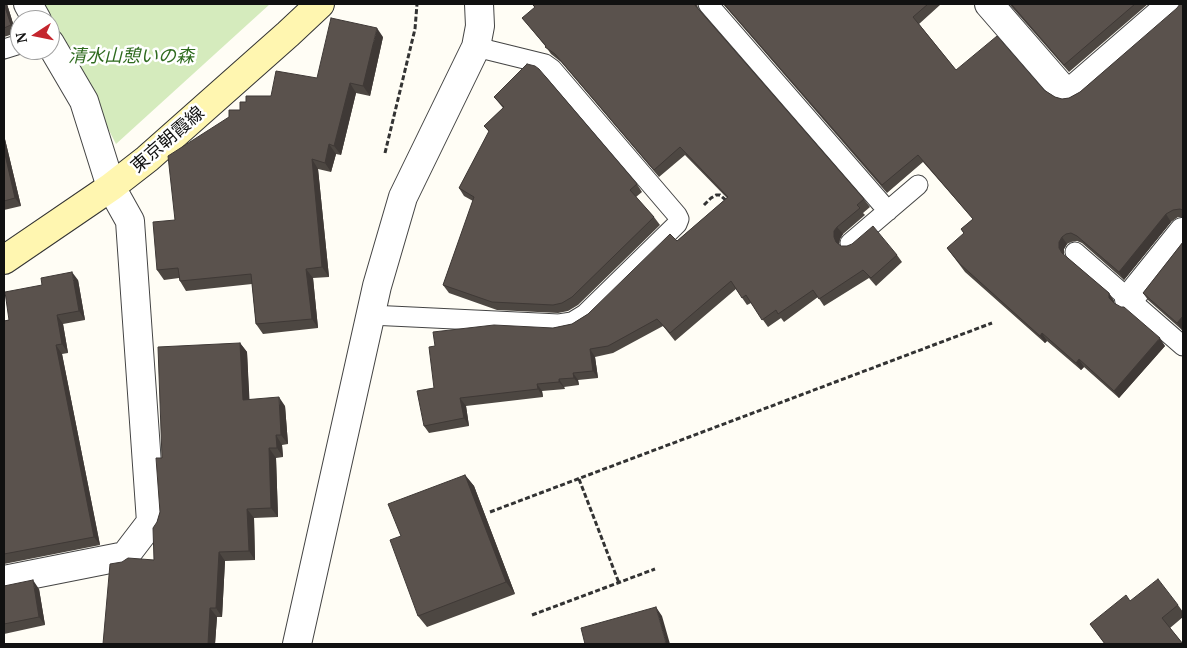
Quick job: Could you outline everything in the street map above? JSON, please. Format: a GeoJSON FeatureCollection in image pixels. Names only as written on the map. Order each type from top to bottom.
{"type":"FeatureCollection","features":[{"type":"Feature","properties":{"kind":"main road","name":"東京朝霞線"},"geometry":{"type":"LineString","coordinates":[[4,260],[111,187],[154,153],[320,4]]}},
{"type":"Feature","properties":{"kind":"street"},"geometry":{"type":"LineString","coordinates":[[297,644],[370,315],[403,197],[476,47],[480,26],[479,4]]}},
{"type":"Feature","properties":{"kind":"street"},"geometry":{"type":"LineString","coordinates":[[989,4],[1061,87],[1068,91],[1075,88],[1172,4]]}},
{"type":"Feature","properties":{"kind":"street"},"geometry":{"type":"LineString","coordinates":[[4,580],[125,556],[151,522],[130,221],[111,187],[84,102],[60,60]]}},
{"type":"Feature","properties":{"kind":"street"},"geometry":{"type":"LineString","coordinates":[[1128,298],[1183,232]]}},
{"type":"Feature","properties":{"kind":"lane"},"geometry":{"type":"LineString","coordinates":[[708,4],[888,210]]}},
{"type":"Feature","properties":{"kind":"lane"},"geometry":{"type":"LineString","coordinates":[[370,315],[559,324],[572,322],[585,314],[677,224],[679,219],[545,64],[476,47]]}},
{"type":"Feature","properties":{"kind":"lane"},"geometry":{"type":"LineString","coordinates":[[850,243],[918,185]]}},
{"type":"Feature","properties":{"kind":"lane"},"geometry":{"type":"LineString","coordinates":[[1075,252],[1183,346]]}},
{"type":"Feature","properties":{"kind":"path"},"geometry":{"type":"LineString","coordinates":[[679,219],[686,220],[692,217],[716,195],[720,195],[731,206]]}},
{"type":"Feature","properties":{"kind":"path"},"geometry":{"type":"LineString","coordinates":[[490,512],[992,323]]}},
{"type":"Feature","properties":{"kind":"path"},"geometry":{"type":"LineString","coordinates":[[579,479],[618,583]]}},
{"type":"Feature","properties":{"kind":"path"},"geometry":{"type":"LineString","coordinates":[[532,615],[655,569]]}},
{"type":"Feature","properties":{"kind":"green space","name":"清水山憩いの森"},"geometry":{"type":"Polygon","coordinates":[[[44,4],[270,4],[116,144],[60,35],[60,10],[47,10],[44,4]]]}},
{"type":"Feature","properties":{"kind":"building"},"geometry":{"type":"Polygon","coordinates":[[[4,4],[10,25],[4,28],[4,4]]]}},
{"type":"Feature","properties":{"kind":"building"},"geometry":{"type":"Polygon","coordinates":[[[532,4],[694,4],[864,199],[857,205],[860,208],[834,231],[836,242],[841,246],[852,244],[873,226],[897,255],[871,278],[863,270],[819,299],[813,290],[778,314],[776,310],[762,320],[746,295],[742,298],[731,281],[670,333],[657,319],[608,346],[590,349],[593,371],[573,373],[574,378],[559,379],[559,382],[537,384],[538,389],[460,398],[464,418],[424,426],[417,391],[434,388],[429,347],[435,346],[433,332],[494,325],[553,328],[572,324],[588,314],[670,234],[677,241],[728,197],[680,147],[654,170],[555,54],[545,47],[522,18],[535,7],[532,4]]]}},
{"type":"Feature","properties":{"kind":"building"},"geometry":{"type":"Polygon","coordinates":[[[724,4],[928,4],[913,17],[956,70],[997,36],[1044,90],[1062,99],[1069,98],[1080,92],[1180,4],[1183,4],[1183,210],[1173,210],[1166,214],[1119,272],[1071,233],[1062,237],[1059,242],[1059,248],[1062,253],[1109,293],[1109,298],[1114,303],[1124,307],[1160,338],[1114,391],[1079,359],[1076,363],[1042,333],[1040,336],[960,264],[947,248],[964,233],[961,229],[973,219],[918,155],[882,185],[724,4]]]}},
{"type":"Feature","properties":{"kind":"building"},"geometry":{"type":"Polygon","coordinates":[[[1011,4],[1135,4],[1064,65],[1011,4]]]}},
{"type":"Feature","properties":{"kind":"building"},"geometry":{"type":"Polygon","coordinates":[[[331,18],[377,28],[363,86],[350,83],[334,146],[329,144],[325,163],[312,159],[322,267],[306,269],[312,319],[256,324],[251,274],[180,281],[178,268],[157,270],[153,222],[175,220],[168,156],[229,117],[229,110],[240,110],[240,102],[246,102],[246,96],[271,96],[276,71],[317,78],[331,18]]]}},
{"type":"Feature","properties":{"kind":"building"},"geometry":{"type":"Polygon","coordinates":[[[527,64],[539,69],[637,184],[630,190],[654,217],[572,297],[562,303],[553,305],[492,302],[443,285],[474,197],[459,188],[489,131],[484,126],[504,107],[494,97],[527,64]]]}},
{"type":"Feature","properties":{"kind":"building"},"geometry":{"type":"Polygon","coordinates":[[[4,150],[15,198],[4,201],[4,150]]]}},
{"type":"Feature","properties":{"kind":"building"},"geometry":{"type":"Polygon","coordinates":[[[1183,242],[1183,316],[1177,323],[1143,293],[1183,242]]]}},
{"type":"Feature","properties":{"kind":"building"},"geometry":{"type":"Polygon","coordinates":[[[72,272],[79,311],[57,315],[62,344],[56,345],[94,537],[4,554],[4,321],[9,320],[5,292],[42,285],[41,278],[72,272]]]}},
{"type":"Feature","properties":{"kind":"building"},"geometry":{"type":"Polygon","coordinates":[[[240,343],[243,400],[279,397],[281,435],[276,435],[277,448],[269,448],[271,508],[247,509],[249,551],[219,552],[216,608],[210,608],[208,644],[103,644],[110,564],[122,562],[128,558],[154,560],[153,528],[160,512],[156,458],[162,458],[158,347],[240,343]]]}},
{"type":"Feature","properties":{"kind":"building"},"geometry":{"type":"Polygon","coordinates":[[[465,475],[506,582],[418,616],[390,540],[401,536],[388,504],[465,475]]]}},
{"type":"Feature","properties":{"kind":"building"},"geometry":{"type":"Polygon","coordinates":[[[1158,579],[1178,605],[1162,618],[1183,644],[1105,644],[1090,624],[1126,595],[1130,601],[1158,579]]]}},
{"type":"Feature","properties":{"kind":"building"},"geometry":{"type":"Polygon","coordinates":[[[33,580],[39,617],[4,624],[4,586],[33,580]]]}},
{"type":"Feature","properties":{"kind":"building"},"geometry":{"type":"Polygon","coordinates":[[[656,607],[666,643],[585,644],[581,628],[656,607]]]}}]}
